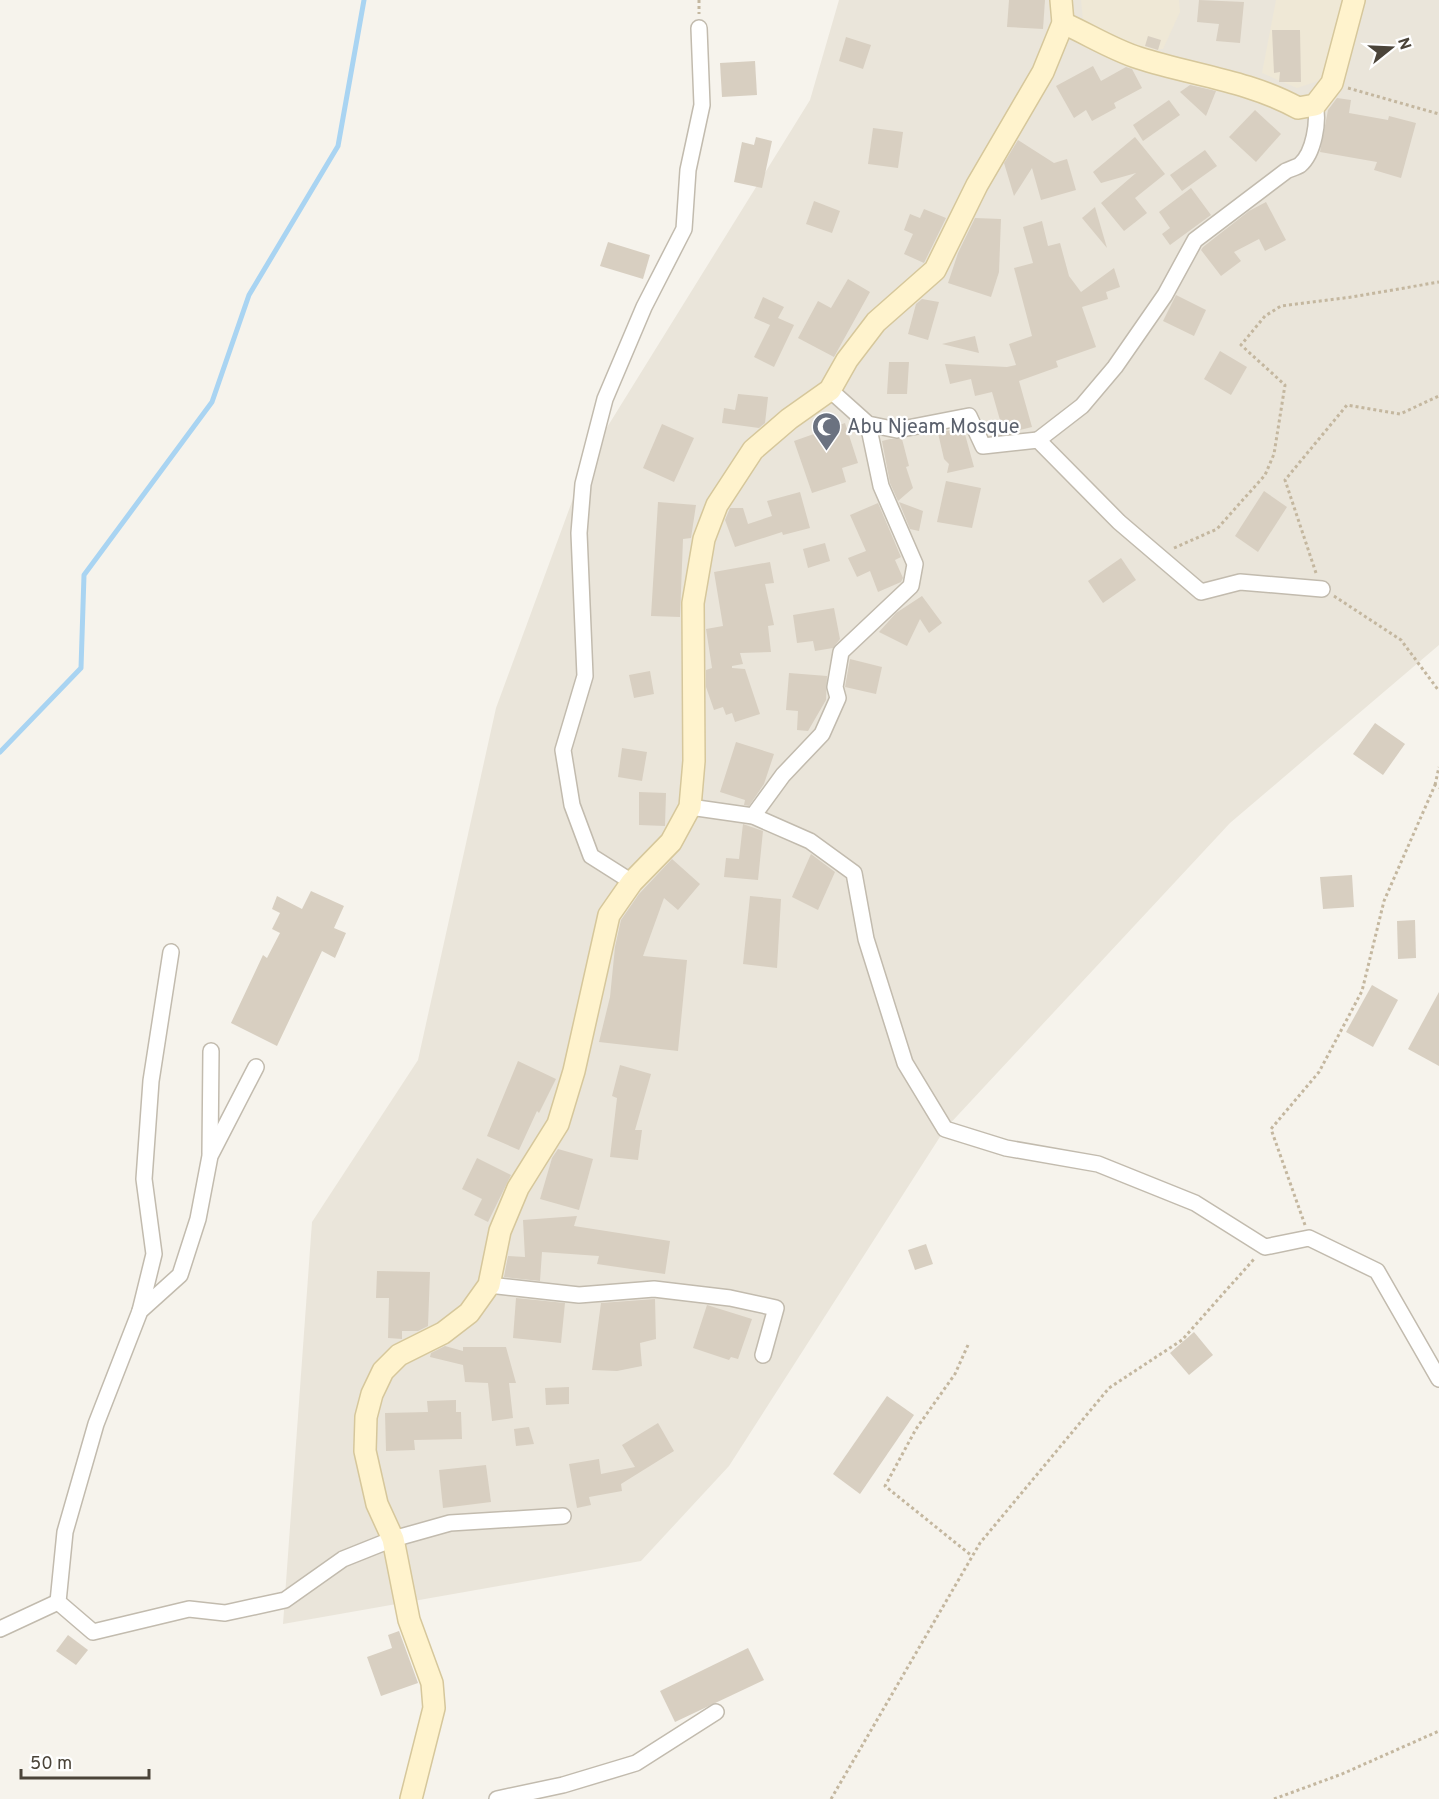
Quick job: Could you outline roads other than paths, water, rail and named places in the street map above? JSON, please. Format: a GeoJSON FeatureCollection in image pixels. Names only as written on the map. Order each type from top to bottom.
{"type":"FeatureCollection","features":[{"type":"Feature","properties":{"kind":"street"},"geometry":{"type":"LineString","coordinates":[[411,1799],[434,1708],[432,1683],[409,1620],[393,1539],[377,1504],[365,1451],[366,1417],[372,1394],[383,1371],[399,1355],[443,1333],[469,1313],[489,1285],[500,1231],[518,1188],[558,1124],[574,1071],[609,915],[632,882],[671,842],[690,807],[694,761],[693,603],[704,540],[717,505],[753,450],[789,419],[830,390],[847,360],[876,322],[935,270],[977,186],[1043,72],[1063,23],[1061,0]]}},
{"type":"Feature","properties":{"kind":"street"},"geometry":{"type":"LineString","coordinates":[[1063,23],[1137,58],[1236,84],[1280,99],[1298,108],[1315,105],[1332,83],[1354,0]]}},
{"type":"Feature","properties":{"kind":"street"},"geometry":{"type":"LineString","coordinates":[[632,882],[591,856],[572,806],[563,750],[585,676],[580,514],[583,484],[605,399],[644,307],[684,229],[688,170],[702,105],[699,28]]}},
{"type":"Feature","properties":{"kind":"street"},"geometry":{"type":"LineString","coordinates":[[830,390],[868,424],[897,430],[969,416],[982,446],[1038,440],[1082,406],[1115,367],[1165,295],[1195,240],[1286,171],[1300,164],[1314,139],[1318,117],[1315,105]]}},
{"type":"Feature","properties":{"kind":"street"},"geometry":{"type":"LineString","coordinates":[[753,816],[783,775],[822,734],[838,698],[835,687],[841,652],[911,586],[915,564],[881,486],[868,424]]}},
{"type":"Feature","properties":{"kind":"street"},"geometry":{"type":"LineString","coordinates":[[1038,440],[1119,522],[1201,592],[1240,582],[1322,589]]}},
{"type":"Feature","properties":{"kind":"street"},"geometry":{"type":"LineString","coordinates":[[690,807],[753,816],[810,842],[854,873],[866,939],[905,1063],[945,1129],[1006,1148],[1098,1164],[1195,1203],[1265,1247],[1309,1238],[1377,1271],[1439,1378]]}},
{"type":"Feature","properties":{"kind":"street"},"geometry":{"type":"LineString","coordinates":[[58,1602],[65,1532],[96,1424],[140,1311],[154,1254],[144,1179],[151,1081],[171,952]]}},
{"type":"Feature","properties":{"kind":"street"},"geometry":{"type":"LineString","coordinates":[[140,1311],[180,1275],[198,1219],[210,1156],[211,1051]]}},
{"type":"Feature","properties":{"kind":"street"},"geometry":{"type":"LineString","coordinates":[[210,1156],[256,1067]]}},
{"type":"Feature","properties":{"kind":"street"},"geometry":{"type":"LineString","coordinates":[[489,1285],[579,1295],[654,1289],[730,1298],[776,1308],[763,1355]]}},
{"type":"Feature","properties":{"kind":"street"},"geometry":{"type":"LineString","coordinates":[[58,1602],[93,1632],[189,1609],[225,1613],[285,1600],[343,1560],[393,1539],[450,1523],[563,1516]]}},
{"type":"Feature","properties":{"kind":"street"},"geometry":{"type":"LineString","coordinates":[[0,1629],[58,1602]]}},
{"type":"Feature","properties":{"kind":"street"},"geometry":{"type":"LineString","coordinates":[[497,1799],[563,1785],[636,1763],[716,1712]]}},
{"type":"Feature","properties":{"kind":"waterway"},"geometry":{"type":"LineString","coordinates":[[0,752],[81,668],[84,575],[212,402],[249,295],[338,146],[364,0]]}},
{"type":"Feature","properties":{"kind":"place","name":"Abu Njeam Mosque"},"geometry":{"type":"Point","coordinates":[826,452]}}]}
